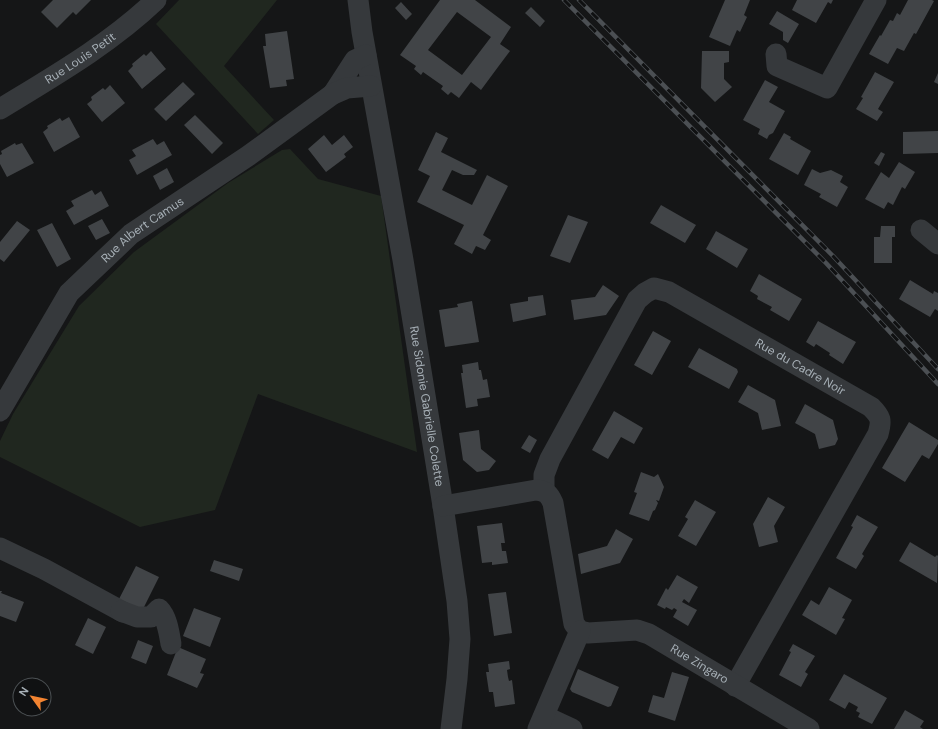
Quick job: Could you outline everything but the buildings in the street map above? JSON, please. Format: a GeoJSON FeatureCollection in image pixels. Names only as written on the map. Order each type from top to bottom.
{"type":"FeatureCollection","features":[{"type":"Feature","properties":{"kind":"street","name":"Rue Louis Petit"},"geometry":{"type":"LineString","coordinates":[[0,110],[84,57],[138,18],[156,0]]}},
{"type":"Feature","properties":{"kind":"street"},"geometry":{"type":"LineString","coordinates":[[358,0],[371,86]]}},
{"type":"Feature","properties":{"kind":"street"},"geometry":{"type":"LineString","coordinates":[[776,54],[777,66],[827,88],[876,0]]}},
{"type":"Feature","properties":{"kind":"street","name":"Rue Albert Camus"},"geometry":{"type":"LineString","coordinates":[[333,94],[355,60],[366,55]]}},
{"type":"Feature","properties":{"kind":"street","name":"Rue Albert Camus"},"geometry":{"type":"LineString","coordinates":[[0,411],[69,293],[131,234],[248,156],[333,94],[347,88],[371,86]]}},
{"type":"Feature","properties":{"kind":"street","name":"Rue Sidonie Gabrielle Colette"},"geometry":{"type":"LineString","coordinates":[[371,86],[402,260],[443,506],[457,601],[460,639],[451,729]]}},
{"type":"Feature","properties":{"kind":"street"},"geometry":{"type":"LineString","coordinates":[[921,230],[938,244]]}},
{"type":"Feature","properties":{"kind":"street","name":"Rue du Cadre Noir"},"geometry":{"type":"LineString","coordinates":[[544,490],[544,475],[550,459],[637,300],[654,288],[669,292],[871,407],[880,415],[881,424],[878,434],[735,686]]}},
{"type":"Feature","properties":{"kind":"street"},"geometry":{"type":"LineString","coordinates":[[443,506],[536,490],[544,490],[550,495],[553,503],[574,624],[580,631],[541,722],[572,729]]}},
{"type":"Feature","properties":{"kind":"street"},"geometry":{"type":"LineString","coordinates":[[0,548],[44,569],[122,611],[137,617],[151,617],[159,609],[163,613],[170,633],[171,644]]}},
{"type":"Feature","properties":{"kind":"street","name":"Rue Zingaro"},"geometry":{"type":"LineString","coordinates":[[580,631],[588,633],[637,630],[649,634],[809,729]]}},
{"type":"Feature","properties":{"kind":"shaded area"},"geometry":{"type":"Polygon","coordinates":[[[179,0],[277,0],[224,66],[274,120],[258,134],[156,24],[179,0]]]}},
{"type":"Feature","properties":{"kind":"shaded area"},"geometry":{"type":"Polygon","coordinates":[[[290,149],[318,179],[381,196],[417,452],[258,394],[215,510],[140,527],[0,457],[0,441],[13,414],[79,306],[134,252],[228,183],[282,150],[290,149]]]}},
{"type":"Feature","properties":{"kind":"railway"},"geometry":{"type":"LineString","coordinates":[[564,0],[826,263],[938,384]]}},
{"type":"Feature","properties":{"kind":"railway"},"geometry":{"type":"LineString","coordinates":[[579,0],[833,256],[938,369]]}}]}
